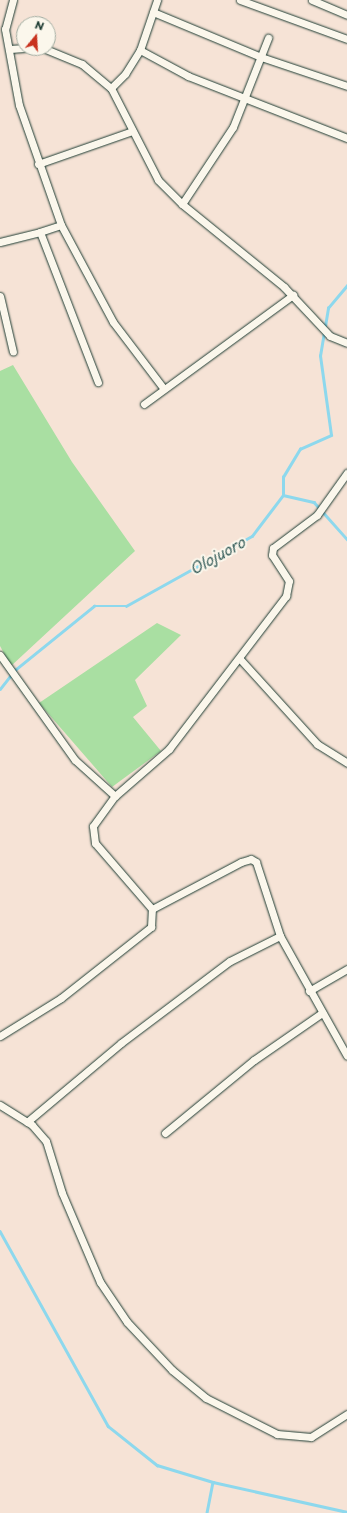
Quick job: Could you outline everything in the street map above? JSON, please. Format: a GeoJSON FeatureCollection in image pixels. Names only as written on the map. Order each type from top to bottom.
{"type":"FeatureCollection","features":[{"type":"Feature","properties":{"kind":"street"},"geometry":{"type":"LineString","coordinates":[[13,0],[6,20],[18,105],[61,225],[113,322],[164,389]]}},
{"type":"Feature","properties":{"kind":"street"},"geometry":{"type":"LineString","coordinates":[[111,88],[125,74],[140,50],[157,0]]}},
{"type":"Feature","properties":{"kind":"street"},"geometry":{"type":"LineString","coordinates":[[240,0],[347,39]]}},
{"type":"Feature","properties":{"kind":"street"},"geometry":{"type":"LineString","coordinates":[[312,0],[347,15]]}},
{"type":"Feature","properties":{"kind":"street"},"geometry":{"type":"LineString","coordinates":[[153,12],[261,57],[347,86]]}},
{"type":"Feature","properties":{"kind":"street"},"geometry":{"type":"LineString","coordinates":[[182,204],[225,141],[246,100],[268,38]]}},
{"type":"Feature","properties":{"kind":"street"},"geometry":{"type":"LineString","coordinates":[[10,49],[16,49]]}},
{"type":"Feature","properties":{"kind":"street"},"geometry":{"type":"LineString","coordinates":[[140,50],[246,100],[347,138]]}},
{"type":"Feature","properties":{"kind":"street"},"geometry":{"type":"LineString","coordinates":[[56,54],[82,64],[111,88],[158,180],[182,204],[234,243],[293,295],[330,336],[347,343]]}},
{"type":"Feature","properties":{"kind":"street"},"geometry":{"type":"LineString","coordinates":[[38,164],[132,131]]}},
{"type":"Feature","properties":{"kind":"street"},"geometry":{"type":"LineString","coordinates":[[0,242],[61,225]]}},
{"type":"Feature","properties":{"kind":"street"},"geometry":{"type":"LineString","coordinates":[[40,232],[98,382]]}},
{"type":"Feature","properties":{"kind":"street"},"geometry":{"type":"LineString","coordinates":[[144,404],[293,295]]}},
{"type":"Feature","properties":{"kind":"street"},"geometry":{"type":"LineString","coordinates":[[0,296],[13,352]]}},
{"type":"Feature","properties":{"kind":"street"},"geometry":{"type":"LineString","coordinates":[[0,1036],[61,998],[147,931],[154,920],[152,909],[95,843],[93,826],[115,796],[169,749],[240,659],[290,587],[272,555],[273,548],[324,508],[347,473]]}},
{"type":"Feature","properties":{"kind":"street"},"geometry":{"type":"LineString","coordinates":[[0,655],[75,760],[115,796]]}},
{"type":"Feature","properties":{"kind":"street"},"geometry":{"type":"LineString","coordinates":[[240,659],[317,744],[347,763]]}},
{"type":"Feature","properties":{"kind":"street"},"geometry":{"type":"LineString","coordinates":[[152,909],[251,859],[256,862],[280,936],[309,991],[347,1056]]}},
{"type":"Feature","properties":{"kind":"street"},"geometry":{"type":"LineString","coordinates":[[27,1122],[121,1043],[230,961],[280,936]]}},
{"type":"Feature","properties":{"kind":"street"},"geometry":{"type":"LineString","coordinates":[[309,991],[347,969]]}},
{"type":"Feature","properties":{"kind":"street"},"geometry":{"type":"LineString","coordinates":[[165,1133],[254,1060],[322,1013]]}},
{"type":"Feature","properties":{"kind":"street"},"geometry":{"type":"LineString","coordinates":[[0,1105],[38,1130],[52,1153],[62,1193],[110,1301],[148,1348],[172,1370],[206,1398],[277,1434],[311,1437],[347,1414]]}},
{"type":"Feature","properties":{"kind":"green space"},"geometry":{"type":"Polygon","coordinates":[[[13,365],[72,462],[135,551],[11,666],[0,646],[0,371],[13,365]]]}},
{"type":"Feature","properties":{"kind":"green space"},"geometry":{"type":"Polygon","coordinates":[[[157,623],[181,635],[135,680],[147,706],[133,717],[161,751],[112,787],[39,703],[157,623]]]}},
{"type":"Feature","properties":{"kind":"waterway","name":"Olojuoro"},"geometry":{"type":"LineString","coordinates":[[0,689],[15,670],[94,606],[126,606],[252,536],[283,495],[283,477],[300,449],[331,435],[320,356],[328,308],[347,285]]}},
{"type":"Feature","properties":{"kind":"waterway"},"geometry":{"type":"LineString","coordinates":[[283,495],[314,502],[347,539]]}},
{"type":"Feature","properties":{"kind":"waterway"},"geometry":{"type":"LineString","coordinates":[[0,1231],[108,1426],[157,1465],[213,1482],[207,1513]]}},
{"type":"Feature","properties":{"kind":"waterway"},"geometry":{"type":"LineString","coordinates":[[213,1482],[347,1512]]}}]}
